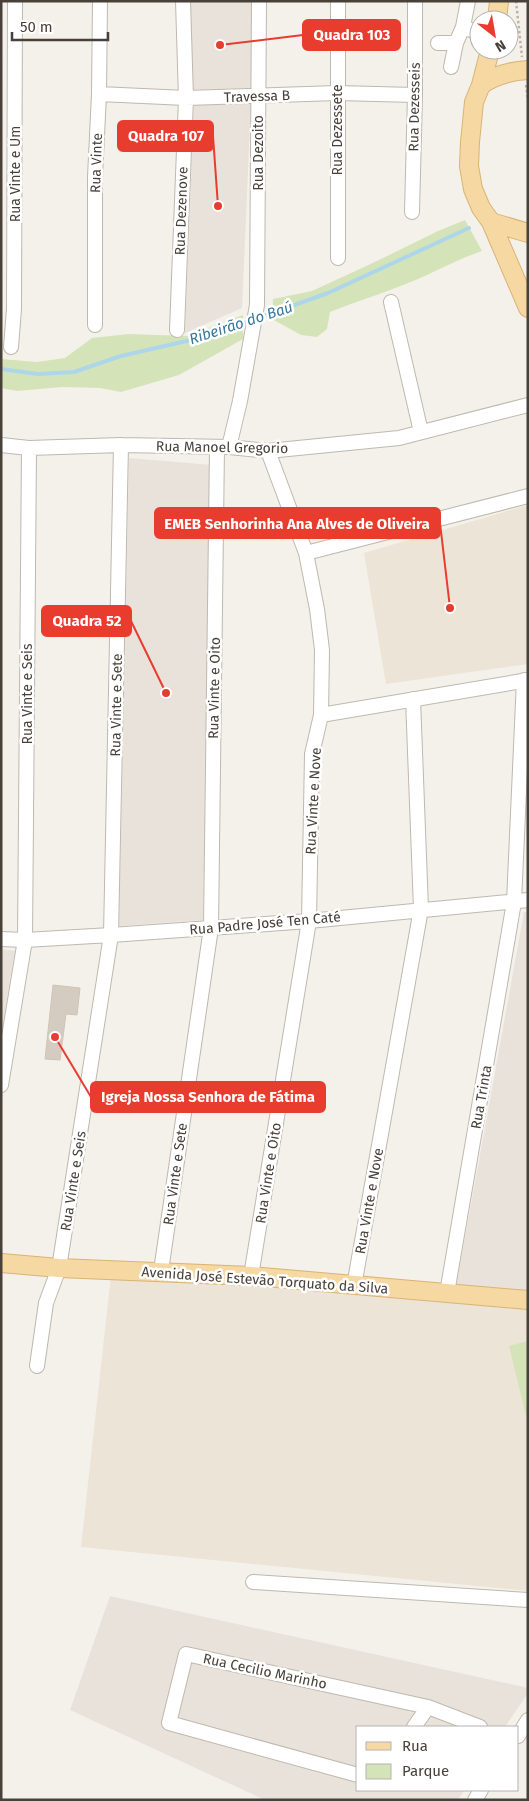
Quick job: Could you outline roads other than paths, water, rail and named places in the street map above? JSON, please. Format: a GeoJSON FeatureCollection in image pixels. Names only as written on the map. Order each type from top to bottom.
{"type":"FeatureCollection","features":[{"type":"Feature","properties":{"kind":"main road"},"geometry":{"type":"LineString","coordinates":[[487,60],[474,102],[469,166],[473,189],[481,208],[491,222],[528,308]]}},
{"type":"Feature","properties":{"kind":"main road"},"geometry":{"type":"LineString","coordinates":[[481,85],[503,73],[526,70]]}},
{"type":"Feature","properties":{"kind":"main road"},"geometry":{"type":"LineString","coordinates":[[491,222],[528,233]]}},
{"type":"Feature","properties":{"kind":"main road","name":"Avenida José Estevão Torquato da Silva"},"geometry":{"type":"LineString","coordinates":[[1,1263],[59,1268],[251,1276],[528,1300]]}},
{"type":"Feature","properties":{"kind":"street","name":"Rua Vinte e Um"},"geometry":{"type":"LineString","coordinates":[[11,347],[14,309],[15,1]]}},
{"type":"Feature","properties":{"kind":"street","name":"Rua Vinte"},"geometry":{"type":"LineString","coordinates":[[95,325],[95,177],[99,94],[100,1]]}},
{"type":"Feature","properties":{"kind":"street","name":"Rua Dezenove"},"geometry":{"type":"LineString","coordinates":[[177,330],[186,98],[183,1]]}},
{"type":"Feature","properties":{"kind":"street","name":"Rua Dezoito"},"geometry":{"type":"LineString","coordinates":[[223,447],[240,401],[257,305],[260,1]]}},
{"type":"Feature","properties":{"kind":"street","name":"Rua Dezessete"},"geometry":{"type":"LineString","coordinates":[[338,1],[338,258]]}},
{"type":"Feature","properties":{"kind":"street","name":"Rua Dezesseis"},"geometry":{"type":"LineString","coordinates":[[412,212],[415,1]]}},
{"type":"Feature","properties":{"kind":"street"},"geometry":{"type":"LineString","coordinates":[[451,67],[456,43],[463,27],[468,1]]}},
{"type":"Feature","properties":{"kind":"street"},"geometry":{"type":"LineString","coordinates":[[463,27],[469,29]]}},
{"type":"Feature","properties":{"kind":"street"},"geometry":{"type":"LineString","coordinates":[[438,43],[456,43]]}},
{"type":"Feature","properties":{"kind":"street","name":"Travessa B"},"geometry":{"type":"LineString","coordinates":[[99,94],[186,98],[337,94],[415,95]]}},
{"type":"Feature","properties":{"kind":"street"},"geometry":{"type":"LineString","coordinates":[[391,302],[421,432]]}},
{"type":"Feature","properties":{"kind":"street","name":"Rua Manoel Gregorio"},"geometry":{"type":"LineString","coordinates":[[1,445],[29,448],[121,445],[268,450],[399,438],[528,405]]}},
{"type":"Feature","properties":{"kind":"street","name":"Rua Vinte e Sete"},"geometry":{"type":"LineString","coordinates":[[112,935],[121,445]]}},
{"type":"Feature","properties":{"kind":"street","name":"Rua Vinte e Oito"},"geometry":{"type":"LineString","coordinates":[[211,928],[223,447]]}},
{"type":"Feature","properties":{"kind":"street","name":"Rua Vinte e Seis"},"geometry":{"type":"LineString","coordinates":[[1,1085],[25,940],[29,448]]}},
{"type":"Feature","properties":{"kind":"street","name":"Rua Vinte e Nove"},"geometry":{"type":"LineString","coordinates":[[268,450],[306,553],[317,609],[322,650],[321,715],[312,754],[309,921]]}},
{"type":"Feature","properties":{"kind":"street"},"geometry":{"type":"LineString","coordinates":[[306,553],[528,496]]}},
{"type":"Feature","properties":{"kind":"street"},"geometry":{"type":"LineString","coordinates":[[321,715],[526,680]]}},
{"type":"Feature","properties":{"kind":"street","name":"Rua Trinta"},"geometry":{"type":"LineString","coordinates":[[447,1293],[521,901],[526,680]]}},
{"type":"Feature","properties":{"kind":"street"},"geometry":{"type":"LineString","coordinates":[[413,699],[421,909]]}},
{"type":"Feature","properties":{"kind":"street","name":"Rua Padre José Ten Caté"},"geometry":{"type":"LineString","coordinates":[[1,939],[25,940],[112,935],[309,921],[521,901]]}},
{"type":"Feature","properties":{"kind":"street","name":"Rua Vinte e Nove"},"geometry":{"type":"LineString","coordinates":[[354,1286],[421,909]]}},
{"type":"Feature","properties":{"kind":"street","name":"Rua Vinte e Oito"},"geometry":{"type":"LineString","coordinates":[[251,1276],[309,921]]}},
{"type":"Feature","properties":{"kind":"street","name":"Rua Vinte e Sete"},"geometry":{"type":"LineString","coordinates":[[161,1271],[211,928]]}},
{"type":"Feature","properties":{"kind":"street","name":"Rua Vinte e Seis"},"geometry":{"type":"LineString","coordinates":[[37,1366],[46,1303],[59,1268],[112,935]]}},
{"type":"Feature","properties":{"kind":"street"},"geometry":{"type":"LineString","coordinates":[[253,1582],[528,1600]]}},
{"type":"Feature","properties":{"kind":"street","name":"Rua Cecilio Marinho"},"geometry":{"type":"LineString","coordinates":[[356,1774],[169,1723],[186,1654],[428,1707],[477,1726]]}},
{"type":"Feature","properties":{"kind":"street"},"geometry":{"type":"LineString","coordinates":[[415,1726],[428,1707]]}},
{"type":"Feature","properties":{"kind":"street"},"geometry":{"type":"LineString","coordinates":[[519,1734],[528,1720]]}},
{"type":"Feature","properties":{"kind":"waterway","name":"Ribeirão do Baú"},"geometry":{"type":"LineString","coordinates":[[258,318],[328,293],[469,228]]}},
{"type":"Feature","properties":{"kind":"waterway","name":"Ribeirão do Baú"},"geometry":{"type":"LineString","coordinates":[[1,369],[38,374],[74,372],[121,356],[213,335],[251,320]]}},
{"type":"Feature","properties":{"kind":"place","name":"Quadra 103"},"geometry":{"type":"Point","coordinates":[220,45]}},
{"type":"Feature","properties":{"kind":"place","name":"Quadra 107"},"geometry":{"type":"Point","coordinates":[218,206]}},
{"type":"Feature","properties":{"kind":"place","name":"EMEB Senhorinha Ana Alves de Oliveira"},"geometry":{"type":"Point","coordinates":[450,608]}},
{"type":"Feature","properties":{"kind":"place","name":"Quadra 52"},"geometry":{"type":"Point","coordinates":[166,693]}},
{"type":"Feature","properties":{"kind":"place","name":"Igreja Nossa Senhora de Fátima"},"geometry":{"type":"Point","coordinates":[55,1037]}}]}
